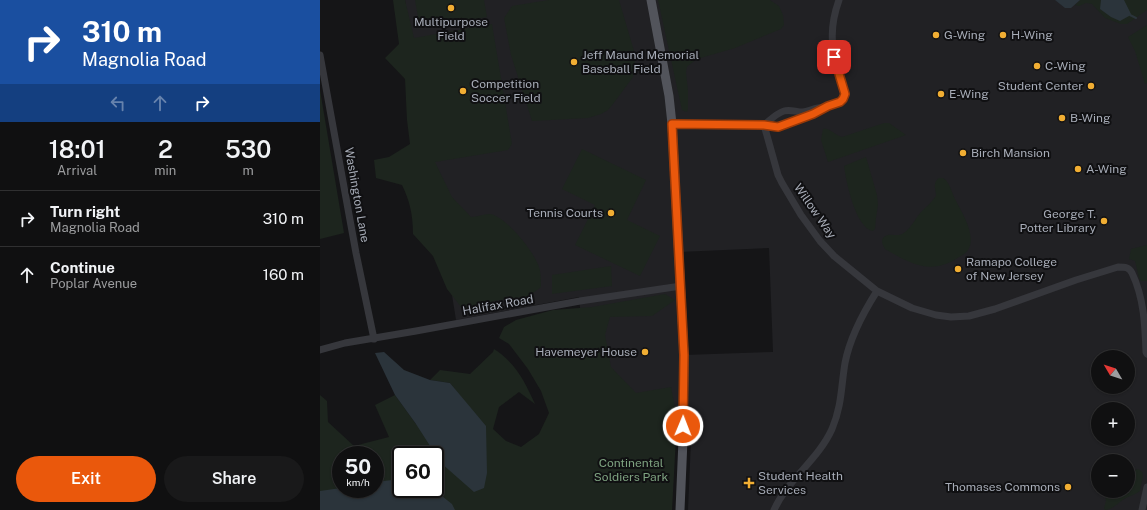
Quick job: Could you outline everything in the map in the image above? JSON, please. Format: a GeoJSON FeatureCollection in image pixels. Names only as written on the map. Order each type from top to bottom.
{"type":"FeatureCollection","features":[{"type":"Feature","properties":{"kind":"main road"},"geometry":{"type":"LineString","coordinates":[[651,0],[669,96],[672,124],[684,368],[680,510]]}},
{"type":"Feature","properties":{"kind":"street"},"geometry":{"type":"LineString","coordinates":[[764,125],[786,110],[803,112],[828,106],[840,102],[843,99],[845,94],[836,67],[832,47],[832,28],[835,11],[840,0]]}},
{"type":"Feature","properties":{"kind":"street","name":"Washington Lane"},"geometry":{"type":"LineString","coordinates":[[320,55],[356,253],[374,339]]}},
{"type":"Feature","properties":{"kind":"street"},"geometry":{"type":"LineString","coordinates":[[672,124],[764,125],[778,127],[819,112],[828,106]]}},
{"type":"Feature","properties":{"kind":"street","name":"Willow Way"},"geometry":{"type":"LineString","coordinates":[[764,125],[778,175],[801,216],[820,241],[834,256],[876,291],[923,312],[951,317],[969,316],[995,309],[1076,280],[1126,267],[1131,270],[1139,293],[1145,318],[1147,354]]}},
{"type":"Feature","properties":{"kind":"street","name":"Halifax Road"},"geometry":{"type":"LineString","coordinates":[[320,350],[345,343],[580,301],[681,286]]}},
{"type":"Feature","properties":{"kind":"street"},"geometry":{"type":"LineString","coordinates":[[774,510],[785,490],[824,445],[832,428],[839,411],[845,363],[854,331],[876,291]]}},
{"type":"Feature","properties":{"kind":"street"},"geometry":{"type":"LineString","coordinates":[[1142,510],[1147,487]]}},
{"type":"Feature","properties":{"kind":"shaded area","name":"Ramapo College of New Jersey"},"geometry":{"type":"Polygon","coordinates":[[[405,0],[1147,0],[1147,510],[688,510],[692,417],[592,435],[579,297],[456,320],[405,0]],[[769,248],[679,252],[684,355],[773,352],[769,248]]]}},
{"type":"Feature","properties":{"kind":"shaded area"},"geometry":{"type":"Polygon","coordinates":[[[1055,0],[1080,0],[1071,8],[1065,8],[1055,0]]]}},
{"type":"Feature","properties":{"kind":"shaded area"},"geometry":{"type":"Polygon","coordinates":[[[1101,0],[1124,0],[1131,14],[1120,21],[1111,17],[1100,9],[1101,0]]]}},
{"type":"Feature","properties":{"kind":"shaded area"},"geometry":{"type":"Polygon","coordinates":[[[384,352],[404,370],[430,380],[450,383],[486,426],[487,473],[484,488],[474,492],[444,466],[444,446],[430,446],[395,395],[375,353],[384,352]]]}},
{"type":"Feature","properties":{"kind":"shaded area"},"geometry":{"type":"Polygon","coordinates":[[[392,480],[392,498],[444,498],[452,504],[455,510],[320,510],[320,491],[332,489],[332,498],[384,498],[384,481],[392,480]]]}},
{"type":"Feature","properties":{"kind":"green space"},"geometry":{"type":"Polygon","coordinates":[[[393,0],[405,0],[414,38],[492,24],[512,144],[508,150],[435,162],[452,197],[471,217],[485,214],[496,216],[504,221],[520,237],[534,256],[540,271],[541,287],[529,296],[494,301],[465,312],[447,289],[433,256],[413,234],[410,209],[402,185],[376,178],[374,160],[389,157],[410,144],[405,79],[385,58],[399,44],[393,0]]]}},
{"type":"Feature","properties":{"kind":"green space","name":"Multipurpose Field"},"geometry":{"type":"Polygon","coordinates":[[[415,0],[484,0],[487,17],[420,28],[415,0]]]}},
{"type":"Feature","properties":{"kind":"green space","name":"Jeff Maund Memorial Baseball Field"},"geometry":{"type":"Polygon","coordinates":[[[549,0],[619,0],[634,51],[635,66],[633,77],[608,110],[601,114],[588,118],[532,121],[511,55],[504,18],[512,6],[549,0]]]}},
{"type":"Feature","properties":{"kind":"green space"},"geometry":{"type":"Polygon","coordinates":[[[658,0],[770,0],[779,6],[783,15],[784,25],[781,29],[735,48],[697,59],[689,65],[686,72],[688,90],[687,112],[682,110],[658,0]]]}},
{"type":"Feature","properties":{"kind":"green space"},"geometry":{"type":"Polygon","coordinates":[[[1080,0],[1147,0],[1147,10],[1127,24],[1121,24],[1105,18],[1092,4],[1086,3],[1079,6],[1075,5],[1080,0]]]}},
{"type":"Feature","properties":{"kind":"green space"},"geometry":{"type":"Polygon","coordinates":[[[1147,25],[1147,83],[1145,84],[1135,51],[1128,37],[1147,25]]]}},
{"type":"Feature","properties":{"kind":"green space"},"geometry":{"type":"Polygon","coordinates":[[[320,90],[344,233],[320,239],[320,90]]]}},
{"type":"Feature","properties":{"kind":"green space"},"geometry":{"type":"Polygon","coordinates":[[[884,123],[889,123],[906,135],[828,162],[821,140],[823,129],[828,129],[842,137],[884,123]]]}},
{"type":"Feature","properties":{"kind":"green space","name":"Tennis Courts"},"geometry":{"type":"Polygon","coordinates":[[[582,149],[646,180],[627,220],[660,236],[640,276],[575,245],[595,205],[562,189],[582,149]]]}},
{"type":"Feature","properties":{"kind":"green space"},"geometry":{"type":"Polygon","coordinates":[[[866,157],[877,195],[878,205],[875,229],[873,231],[861,222],[856,213],[849,192],[844,166],[866,157]]]}},
{"type":"Feature","properties":{"kind":"green space"},"geometry":{"type":"Polygon","coordinates":[[[939,178],[943,178],[951,188],[968,225],[971,238],[966,253],[946,264],[928,267],[911,263],[885,249],[882,240],[886,236],[900,235],[908,230],[921,212],[936,196],[935,184],[939,178]]]}},
{"type":"Feature","properties":{"kind":"green space"},"geometry":{"type":"Polygon","coordinates":[[[1147,245],[1147,281],[1141,281],[1135,261],[1129,259],[1131,249],[1147,245]]]}},
{"type":"Feature","properties":{"kind":"green space"},"geometry":{"type":"Polygon","coordinates":[[[611,266],[612,286],[552,294],[552,275],[611,266]]]}},
{"type":"Feature","properties":{"kind":"green space","name":"Continental Soldiers Park"},"geometry":{"type":"Polygon","coordinates":[[[665,294],[675,300],[652,316],[610,317],[605,335],[611,367],[636,393],[671,387],[677,419],[672,510],[320,510],[320,395],[327,401],[328,422],[354,446],[389,437],[375,405],[395,395],[416,424],[465,402],[450,383],[430,380],[440,370],[470,374],[493,352],[494,349],[502,354],[514,367],[535,404],[519,392],[499,407],[493,429],[506,441],[521,447],[539,434],[549,413],[541,391],[528,369],[509,344],[499,338],[504,327],[516,320],[553,310],[592,307],[665,294]]]}},
{"type":"Feature","properties":{"kind":"green space"},"geometry":{"type":"Polygon","coordinates":[[[1138,469],[1142,472],[1143,476],[1140,491],[1135,494],[1135,470],[1138,469]]]}},
{"type":"Feature","properties":{"kind":"green space"},"geometry":{"type":"Polygon","coordinates":[[[1105,498],[1125,498],[1108,510],[1105,510],[1104,508],[1105,498]]]}},
{"type":"Feature","properties":{"kind":"waterway"},"geometry":{"type":"LineString","coordinates":[[1130,15],[1136,18]]}},
{"type":"Feature","properties":{"kind":"place","name":"Multipurpose Field"},"geometry":{"type":"Point","coordinates":[451,8]}},
{"type":"Feature","properties":{"kind":"place","name":"G-Wing"},"geometry":{"type":"Point","coordinates":[936,35]}},
{"type":"Feature","properties":{"kind":"place","name":"H-Wing"},"geometry":{"type":"Point","coordinates":[1003,35]}},
{"type":"Feature","properties":{"kind":"place","name":"Jeff Maund Memorial Baseball Field"},"geometry":{"type":"Point","coordinates":[574,62]}},
{"type":"Feature","properties":{"kind":"place","name":"C-Wing"},"geometry":{"type":"Point","coordinates":[1037,66]}},
{"type":"Feature","properties":{"kind":"place","name":"Student Center"},"geometry":{"type":"Point","coordinates":[1091,86]}},
{"type":"Feature","properties":{"kind":"place","name":"Competition Soccer Field"},"geometry":{"type":"Point","coordinates":[463,91]}},
{"type":"Feature","properties":{"kind":"place","name":"E-Wing"},"geometry":{"type":"Point","coordinates":[941,94]}},
{"type":"Feature","properties":{"kind":"place","name":"B-Wing"},"geometry":{"type":"Point","coordinates":[1062,118]}},
{"type":"Feature","properties":{"kind":"place","name":"Birch Mansion"},"geometry":{"type":"Point","coordinates":[963,153]}},
{"type":"Feature","properties":{"kind":"place","name":"A-Wing"},"geometry":{"type":"Point","coordinates":[1078,169]}},
{"type":"Feature","properties":{"kind":"place","name":"Tennis Courts"},"geometry":{"type":"Point","coordinates":[611,213]}},
{"type":"Feature","properties":{"kind":"place","name":"George T. Potter Library"},"geometry":{"type":"Point","coordinates":[1104,221]}},
{"type":"Feature","properties":{"kind":"place","name":"Ramapo College of New Jersey"},"geometry":{"type":"Point","coordinates":[958,269]}},
{"type":"Feature","properties":{"kind":"place","name":"Havemeyer House"},"geometry":{"type":"Point","coordinates":[645,352]}},
{"type":"Feature","properties":{"kind":"place","name":"Student Health Services"},"geometry":{"type":"Point","coordinates":[749,483]}},
{"type":"Feature","properties":{"kind":"place","name":"Thomases Commons"},"geometry":{"type":"Point","coordinates":[1068,487]}},
{"type":"Feature","properties":{"kind":"route"},"geometry":{"type":"LineString","coordinates":[[683,426],[684,355],[672,124],[764,125],[778,127],[819,112],[828,106],[840,102],[845,94],[834,57]]}}]}
